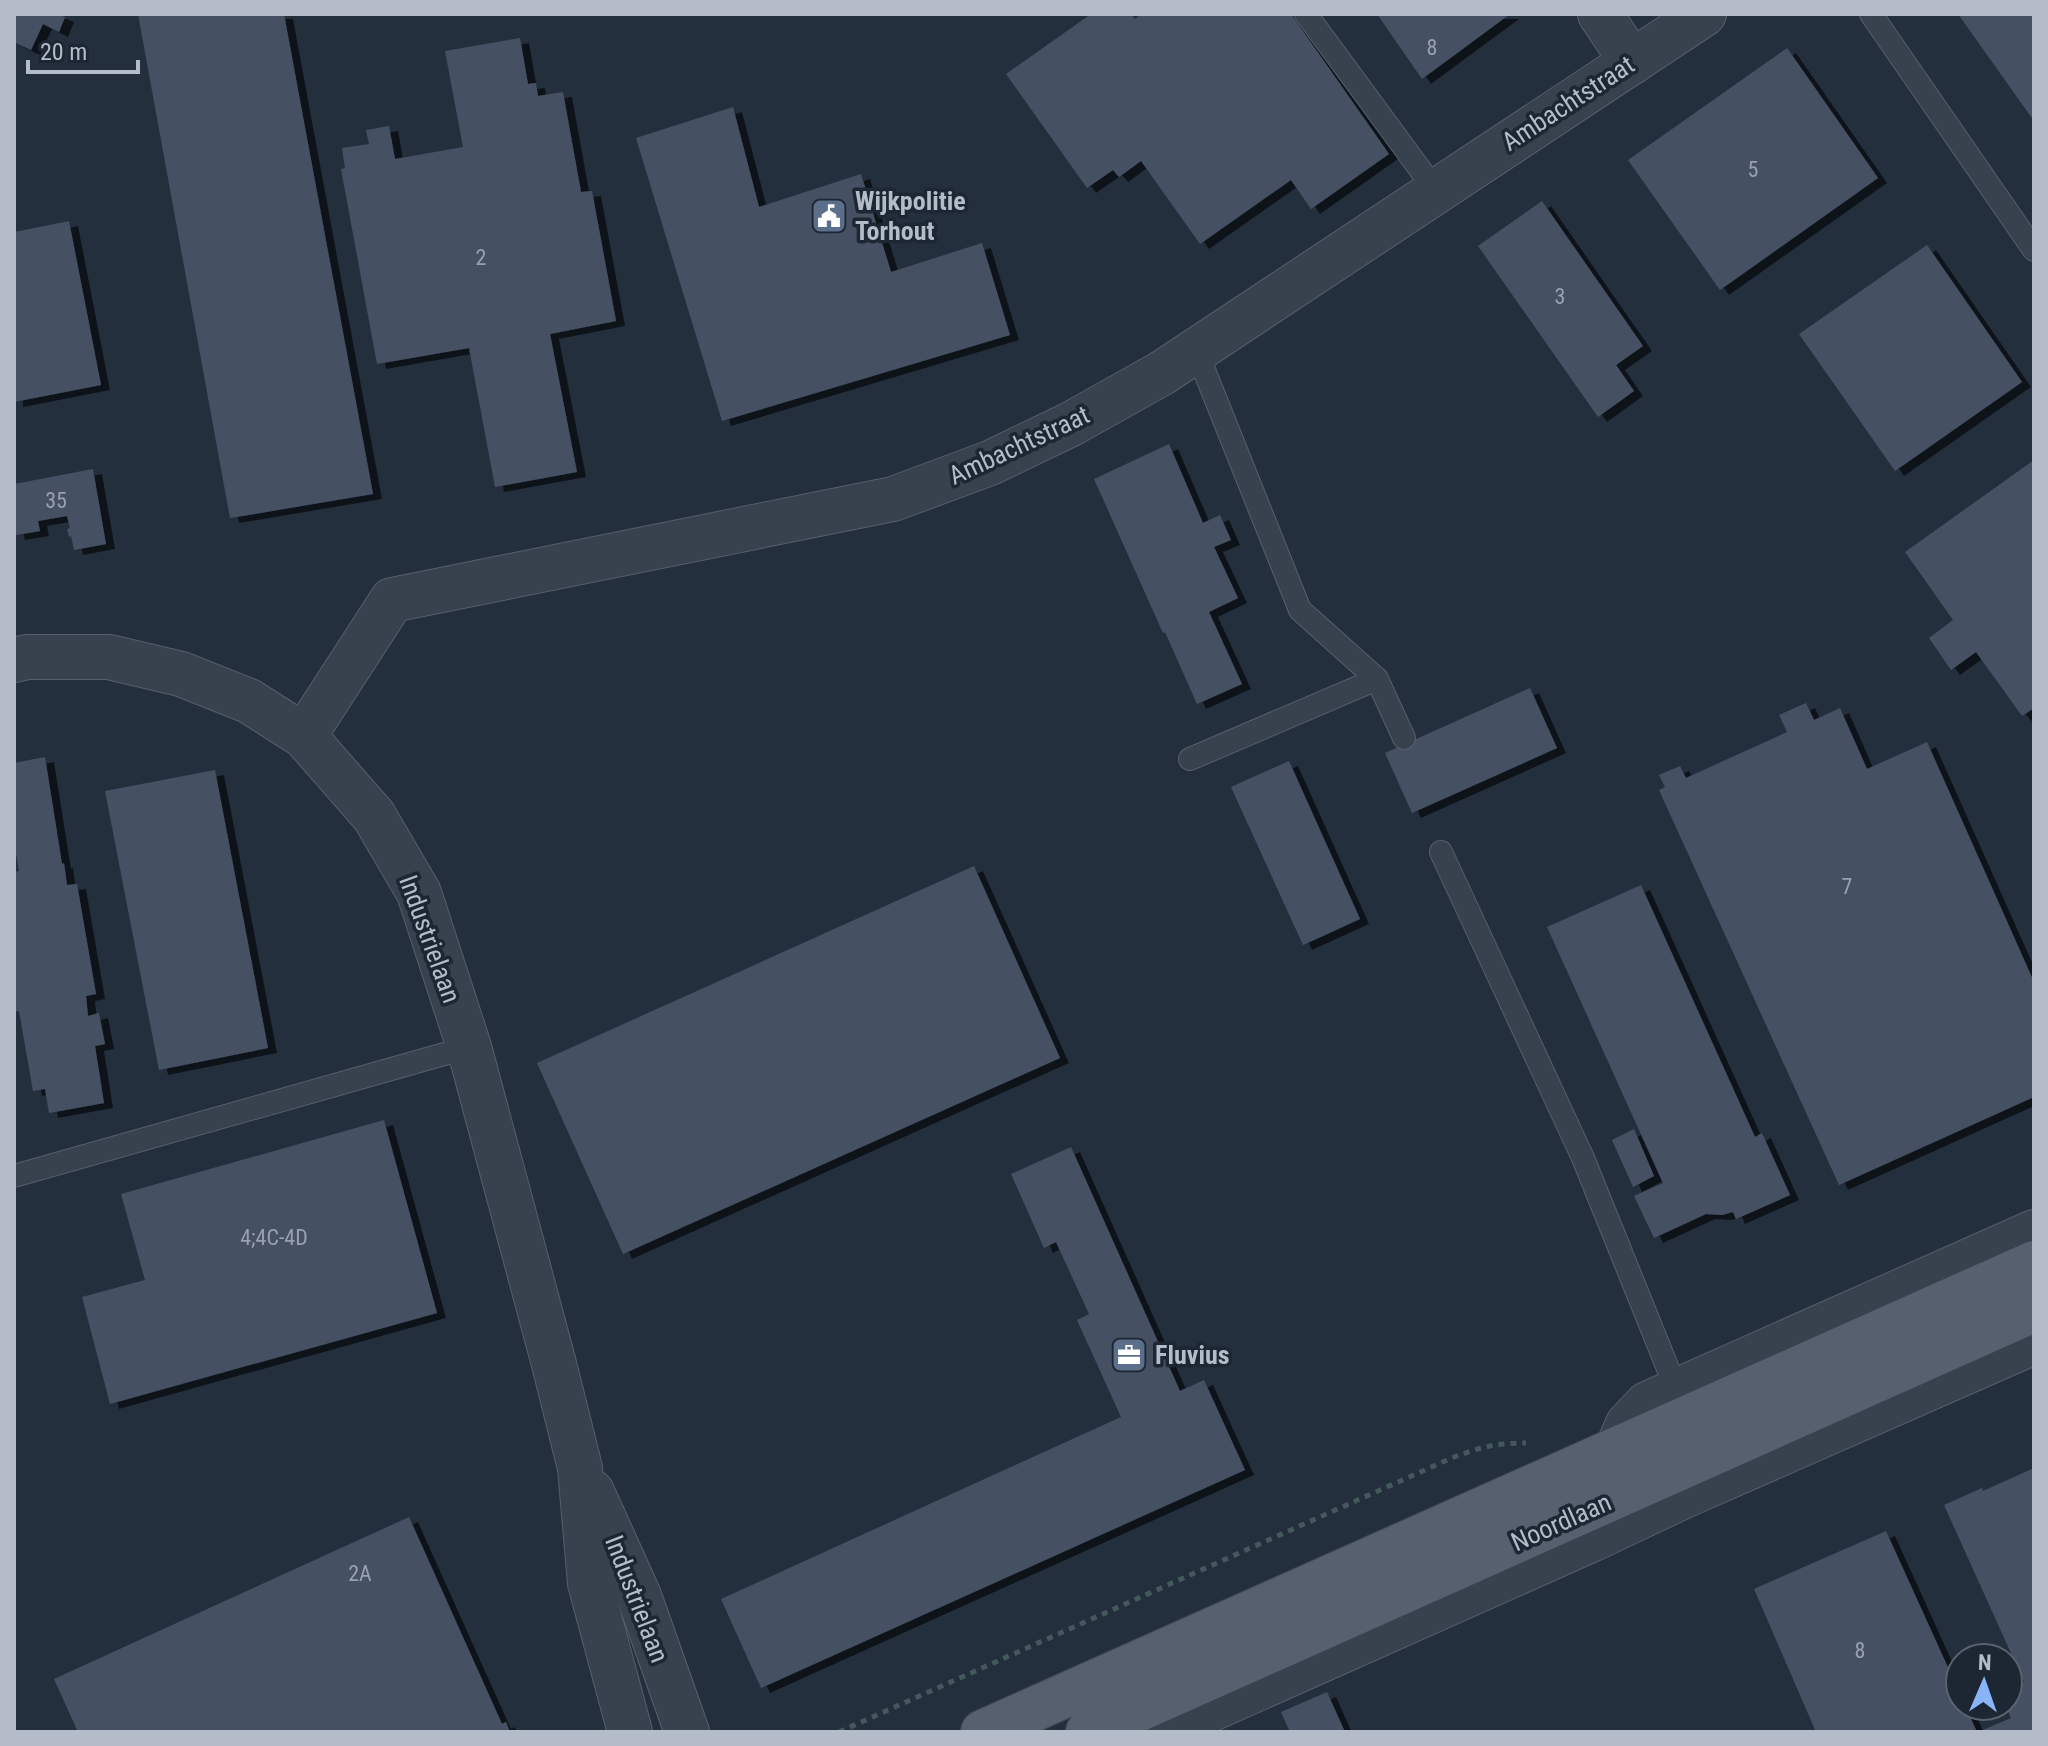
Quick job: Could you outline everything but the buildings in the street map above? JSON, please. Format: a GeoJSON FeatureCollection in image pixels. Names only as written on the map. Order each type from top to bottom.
{"type":"FeatureCollection","features":[{"type":"Feature","properties":{"kind":"main road","name":"Noordlaan"},"geometry":{"type":"LineString","coordinates":[[983,1732],[2034,1263]]}},
{"type":"Feature","properties":{"kind":"main road","name":"Noordlaan"},"geometry":{"type":"LineString","coordinates":[[1088,1732],[2034,1310]]}},
{"type":"Feature","properties":{"kind":"street"},"geometry":{"type":"LineString","coordinates":[[1600,14],[1632,62]]}},
{"type":"Feature","properties":{"kind":"street","name":"Ambachtstraat"},"geometry":{"type":"LineString","coordinates":[[304,736],[392,600],[893,499],[990,463],[1071,424],[1162,373],[1704,14]]}},
{"type":"Feature","properties":{"kind":"street","name":"Industrielaan"},"geometry":{"type":"LineString","coordinates":[[14,660],[27,657],[109,657],[181,674],[249,701],[304,736],[374,816],[419,893],[469,1047],[580,1468],[590,1583],[630,1732]]}},
{"type":"Feature","properties":{"kind":"street"},"geometry":{"type":"LineString","coordinates":[[1617,1449],[1628,1424],[1647,1404],[2034,1232]]}},
{"type":"Feature","properties":{"kind":"street","name":"Noordlaan"},"geometry":{"type":"LineString","coordinates":[[1160,1732],[2034,1342]]}},
{"type":"Feature","properties":{"kind":"street","name":"Industrielaan"},"geometry":{"type":"LineString","coordinates":[[580,1468],[609,1525],[639,1596],[687,1732]]}},
{"type":"Feature","properties":{"kind":"lane"},"geometry":{"type":"LineString","coordinates":[[1306,14],[1436,191]]}},
{"type":"Feature","properties":{"kind":"lane"},"geometry":{"type":"LineString","coordinates":[[1871,14],[2034,250]]}},
{"type":"Feature","properties":{"kind":"lane"},"geometry":{"type":"LineString","coordinates":[[1196,350],[1300,610],[1377,679],[1404,738]]}},
{"type":"Feature","properties":{"kind":"lane"},"geometry":{"type":"LineString","coordinates":[[1190,759],[1377,679]]}},
{"type":"Feature","properties":{"kind":"lane"},"geometry":{"type":"LineString","coordinates":[[1441,852],[1583,1158],[1677,1391]]}},
{"type":"Feature","properties":{"kind":"lane"},"geometry":{"type":"LineString","coordinates":[[14,1176],[469,1047]]}},
{"type":"Feature","properties":{"kind":"path"},"geometry":{"type":"LineString","coordinates":[[839,1732],[1454,1457],[1483,1446],[1531,1443]]}},
{"type":"Feature","properties":{"kind":"place","name":"Wijkpolitie Torhout"},"geometry":{"type":"Point","coordinates":[829,216]}},
{"type":"Feature","properties":{"kind":"place","name":"Fluvius"},"geometry":{"type":"Point","coordinates":[1129,1355]}}]}
